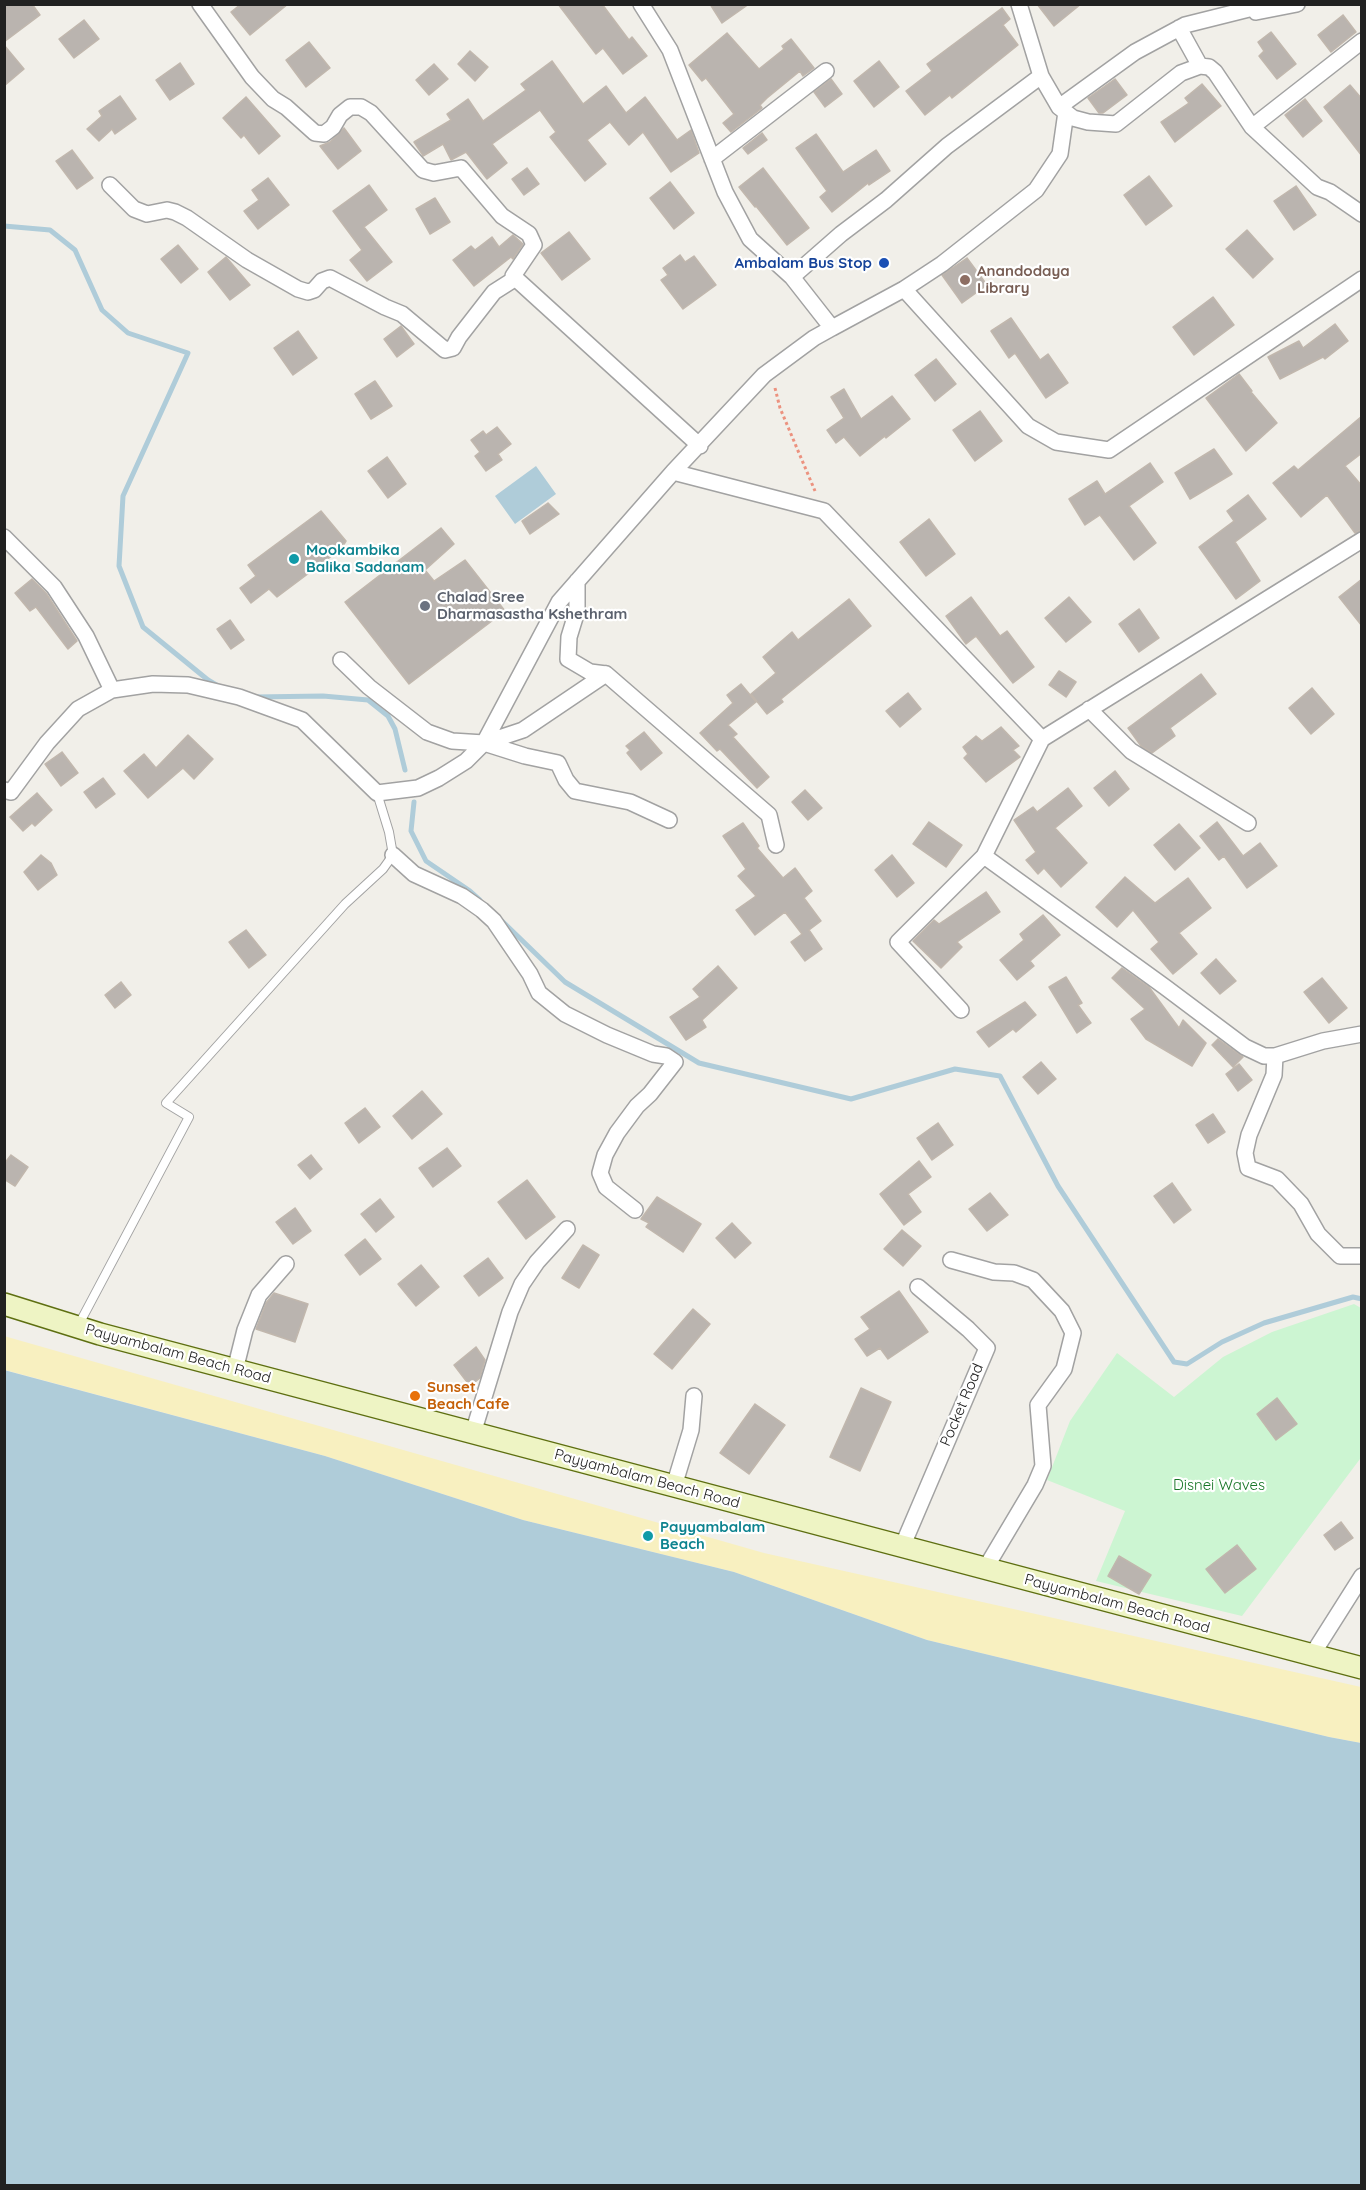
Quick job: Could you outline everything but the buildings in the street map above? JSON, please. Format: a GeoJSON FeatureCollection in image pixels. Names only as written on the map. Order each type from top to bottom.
{"type":"FeatureCollection","features":[{"type":"Feature","properties":{"kind":"main road","name":"Payyambalam Beach Road"},"geometry":{"type":"LineString","coordinates":[[4,1304],[78,1328],[1362,1668]]}},
{"type":"Feature","properties":{"kind":"street"},"geometry":{"type":"LineString","coordinates":[[200,4],[252,77],[273,99],[315,133],[324,134],[333,128],[340,115],[350,107],[361,107],[371,113],[423,170],[434,172],[461,168],[502,216],[529,234],[534,245],[513,276],[700,446]]}},
{"type":"Feature","properties":{"kind":"street"},"geometry":{"type":"LineString","coordinates":[[641,4],[670,50],[725,192],[750,239],[792,277],[832,328]]}},
{"type":"Feature","properties":{"kind":"street"},"geometry":{"type":"LineString","coordinates":[[1019,4],[1041,76],[1063,109],[1073,118],[1088,122],[1116,124],[1181,73],[1200,66],[1209,68],[1215,72],[1252,127],[1317,186],[1362,214]]}},
{"type":"Feature","properties":{"kind":"street"},"geometry":{"type":"LineString","coordinates":[[7,795],[47,743],[78,709],[112,690],[153,684],[188,685],[239,697],[302,720],[377,793],[418,788],[439,778],[466,761],[484,743],[559,602],[673,472],[700,446],[764,375],[814,338],[904,289],[942,264],[1036,190],[1060,154],[1063,109],[1135,52],[1179,28],[1253,6],[1256,12],[1297,4]]}},
{"type":"Feature","properties":{"kind":"street"},"geometry":{"type":"LineString","coordinates":[[1179,28],[1200,66]]}},
{"type":"Feature","properties":{"kind":"street"},"geometry":{"type":"LineString","coordinates":[[1252,127],[1362,41]]}},
{"type":"Feature","properties":{"kind":"street"},"geometry":{"type":"LineString","coordinates":[[712,159],[826,71]]}},
{"type":"Feature","properties":{"kind":"street"},"geometry":{"type":"LineString","coordinates":[[792,277],[841,234],[886,200],[947,146],[1041,76]]}},
{"type":"Feature","properties":{"kind":"street"},"geometry":{"type":"LineString","coordinates":[[110,185],[134,209],[147,214],[167,210],[175,212],[247,260],[298,289],[308,292],[314,290],[322,280],[330,278],[402,314],[446,350],[453,348],[494,292],[516,278]]}},
{"type":"Feature","properties":{"kind":"street"},"geometry":{"type":"LineString","coordinates":[[904,289],[1028,426],[1056,442],[1109,450],[1362,279]]}},
{"type":"Feature","properties":{"kind":"street"},"geometry":{"type":"LineString","coordinates":[[673,472],[824,511],[1042,739]]}},
{"type":"Feature","properties":{"kind":"street"},"geometry":{"type":"LineString","coordinates":[[4,537],[54,586],[86,636],[112,690]]}},
{"type":"Feature","properties":{"kind":"street"},"geometry":{"type":"LineString","coordinates":[[960,1010],[898,942],[984,856],[1042,739],[1362,540]]}},
{"type":"Feature","properties":{"kind":"street"},"geometry":{"type":"LineString","coordinates":[[578,581],[577,611],[569,637],[568,659],[590,672],[606,674],[769,815],[776,845]]}},
{"type":"Feature","properties":{"kind":"street"},"geometry":{"type":"LineString","coordinates":[[341,660],[369,687],[427,732],[452,741],[484,743],[558,764],[575,791],[630,802],[669,820]]}},
{"type":"Feature","properties":{"kind":"street"},"geometry":{"type":"LineString","coordinates":[[484,743],[523,730],[606,674]]}},
{"type":"Feature","properties":{"kind":"street"},"geometry":{"type":"LineString","coordinates":[[1089,709],[1131,751],[1248,823]]}},
{"type":"Feature","properties":{"kind":"street"},"geometry":{"type":"LineString","coordinates":[[393,855],[414,874],[462,896],[494,921],[530,974],[539,993],[565,1014],[607,1035],[654,1054],[666,1056],[675,1062],[617,1133],[605,1155],[600,1173],[606,1187],[635,1210]]}},
{"type":"Feature","properties":{"kind":"street"},"geometry":{"type":"LineString","coordinates":[[984,856],[1245,1047],[1264,1056],[1275,1056],[1323,1041],[1362,1034]]}},
{"type":"Feature","properties":{"kind":"street"},"geometry":{"type":"LineString","coordinates":[[1275,1056],[1274,1075],[1249,1135],[1245,1153],[1248,1168],[1277,1179],[1301,1204],[1318,1234],[1340,1256],[1362,1256]]}},
{"type":"Feature","properties":{"kind":"street"},"geometry":{"type":"LineString","coordinates":[[473,1433],[510,1312],[522,1284],[537,1262],[567,1228]]}},
{"type":"Feature","properties":{"kind":"street"},"geometry":{"type":"LineString","coordinates":[[951,1260],[994,1272],[1014,1273],[1033,1280],[1062,1311],[1073,1332],[1064,1369],[1038,1405],[1043,1466],[1035,1485],[985,1569]]}},
{"type":"Feature","properties":{"kind":"street"},"geometry":{"type":"LineString","coordinates":[[235,1370],[245,1330],[259,1295],[286,1264]]}},
{"type":"Feature","properties":{"kind":"street","name":"Pocket Road"},"geometry":{"type":"LineString","coordinates":[[902,1546],[987,1348],[918,1287]]}},
{"type":"Feature","properties":{"kind":"street"},"geometry":{"type":"LineString","coordinates":[[674,1486],[691,1430],[694,1396]]}},
{"type":"Feature","properties":{"kind":"street"},"geometry":{"type":"LineString","coordinates":[[1312,1655],[1362,1576]]}},
{"type":"Feature","properties":{"kind":"lane"},"geometry":{"type":"LineString","coordinates":[[78,1328],[189,1117],[166,1103],[345,904],[383,869],[393,855],[389,832],[377,793]]}},
{"type":"Feature","properties":{"kind":"path"},"geometry":{"type":"LineString","coordinates":[[781,363],[774,390],[824,511]]}},
{"type":"Feature","properties":{"kind":"sand","name":"Payyambalam Beach"},"geometry":{"type":"Polygon","coordinates":[[[4,1336],[764,1553],[1361,1687],[1361,1743],[927,1640],[734,1572],[523,1520],[325,1456],[5,1370],[4,1336]]]}},
{"type":"Feature","properties":{"kind":"green space","name":"Disnei Waves"},"geometry":{"type":"Polygon","coordinates":[[[1354,1304],[1361,1308],[1362,1454],[1242,1616],[1096,1581],[1125,1511],[1047,1480],[1070,1421],[1117,1353],[1174,1397],[1223,1357],[1272,1332],[1354,1304]]]}},
{"type":"Feature","properties":{"kind":"water"},"geometry":{"type":"Polygon","coordinates":[[[536,466],[556,494],[515,524],[495,496],[536,466]]]}},
{"type":"Feature","properties":{"kind":"water"},"geometry":{"type":"Polygon","coordinates":[[[4,1370],[325,1456],[523,1520],[734,1572],[927,1640],[1361,1743],[1361,2185],[5,2185],[4,1370]]]}},
{"type":"Feature","properties":{"kind":"waterway"},"geometry":{"type":"LineString","coordinates":[[4,226],[50,230],[75,250],[102,310],[128,333],[188,353],[123,496],[119,566],[143,627],[218,686]]}},
{"type":"Feature","properties":{"kind":"waterway"},"geometry":{"type":"LineString","coordinates":[[255,697],[323,696],[368,700],[388,716],[395,729],[405,770]]}},
{"type":"Feature","properties":{"kind":"waterway"},"geometry":{"type":"LineString","coordinates":[[414,802],[411,831],[426,861],[480,900]]}},
{"type":"Feature","properties":{"kind":"waterway"},"geometry":{"type":"LineString","coordinates":[[502,921],[565,982],[699,1063],[851,1099],[955,1069],[1000,1076],[1058,1186],[1174,1362],[1187,1364],[1222,1342],[1264,1323],[1353,1297],[1362,1299]]}},
{"type":"Feature","properties":{"kind":"place","name":"Ambalam Bus Stop"},"geometry":{"type":"Point","coordinates":[884,263]}},
{"type":"Feature","properties":{"kind":"place","name":"Anandodaya Library"},"geometry":{"type":"Point","coordinates":[965,280]}},
{"type":"Feature","properties":{"kind":"place","name":"Mookambika Balika Sadanam"},"geometry":{"type":"Point","coordinates":[294,559]}},
{"type":"Feature","properties":{"kind":"place","name":"Chalad Sree Dharmasastha Kshethram"},"geometry":{"type":"Point","coordinates":[425,606]}},
{"type":"Feature","properties":{"kind":"place","name":"Sunset Beach Cafe"},"geometry":{"type":"Point","coordinates":[415,1396]}},
{"type":"Feature","properties":{"kind":"place","name":"Payyambalam Beach"},"geometry":{"type":"Point","coordinates":[648,1536]}}]}
